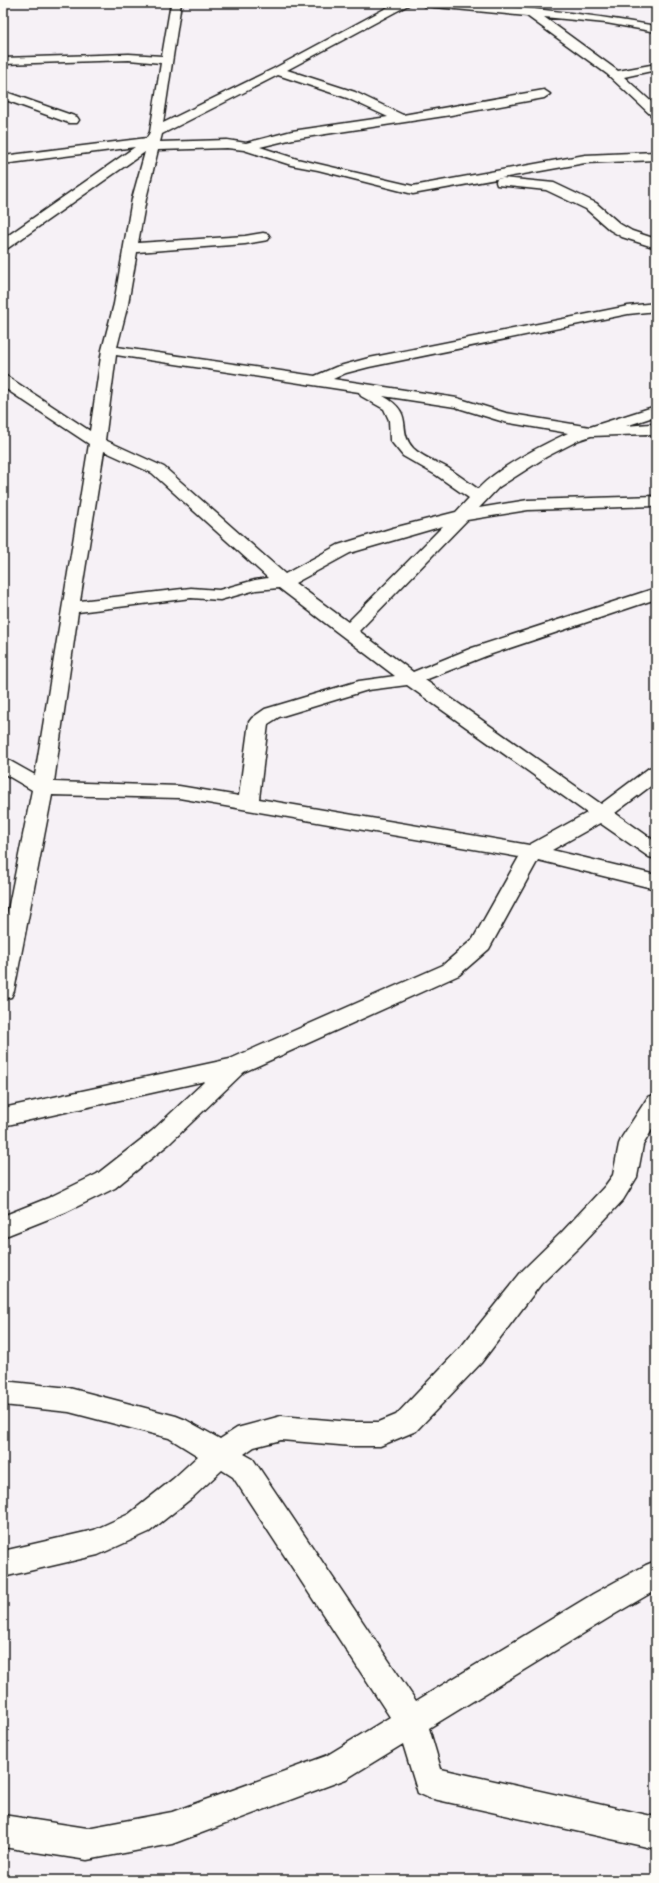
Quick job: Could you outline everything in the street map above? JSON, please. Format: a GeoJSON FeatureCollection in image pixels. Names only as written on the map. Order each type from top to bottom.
{"type":"FeatureCollection","features":[{"type":"Feature","properties":{"kind":"street"},"geometry":{"type":"LineString","coordinates":[[3,991],[43,788],[97,442],[109,350],[121,304],[139,199],[153,140],[176,3]]}},
{"type":"Feature","properties":{"kind":"street"},"geometry":{"type":"LineString","coordinates":[[3,245],[153,140],[276,71],[394,8],[407,3]]}},
{"type":"Feature","properties":{"kind":"street"},"geometry":{"type":"LineString","coordinates":[[424,3],[606,20],[656,29]]}},
{"type":"Feature","properties":{"kind":"street"},"geometry":{"type":"LineString","coordinates":[[518,3],[616,75],[642,98],[656,114]]}},
{"type":"Feature","properties":{"kind":"street"},"geometry":{"type":"LineString","coordinates":[[3,61],[129,57],[166,60]]}},
{"type":"Feature","properties":{"kind":"street"},"geometry":{"type":"LineString","coordinates":[[616,75],[656,67]]}},
{"type":"Feature","properties":{"kind":"street"},"geometry":{"type":"LineString","coordinates":[[276,71],[351,94],[401,118]]}},
{"type":"Feature","properties":{"kind":"street"},"geometry":{"type":"LineString","coordinates":[[246,147],[292,135],[451,111],[544,94]]}},
{"type":"Feature","properties":{"kind":"street"},"geometry":{"type":"LineString","coordinates":[[3,95],[73,120]]}},
{"type":"Feature","properties":{"kind":"street"},"geometry":{"type":"LineString","coordinates":[[3,160],[153,140],[227,144],[246,147],[295,162],[318,166],[413,190],[471,181],[571,161],[656,156]]}},
{"type":"Feature","properties":{"kind":"street"},"geometry":{"type":"LineString","coordinates":[[471,181],[549,186],[591,206],[615,227],[627,234],[656,244]]}},
{"type":"Feature","properties":{"kind":"street"},"geometry":{"type":"LineString","coordinates":[[131,248],[245,240],[263,237]]}},
{"type":"Feature","properties":{"kind":"street"},"geometry":{"type":"LineString","coordinates":[[316,381],[341,370],[369,362],[628,310],[656,307]]}},
{"type":"Feature","properties":{"kind":"street"},"geometry":{"type":"LineString","coordinates":[[109,350],[355,386],[457,403],[504,417],[594,432],[654,430]]}},
{"type":"Feature","properties":{"kind":"street"},"geometry":{"type":"LineString","coordinates":[[3,380],[97,442],[158,470],[283,582],[410,678],[656,852]]}},
{"type":"Feature","properties":{"kind":"street"},"geometry":{"type":"LineString","coordinates":[[355,386],[390,406],[397,420],[398,440],[409,453],[442,472],[479,497]]}},
{"type":"Feature","properties":{"kind":"street"},"geometry":{"type":"LineString","coordinates":[[349,631],[422,558],[460,516],[493,483],[540,454],[573,437],[594,432],[656,411]]}},
{"type":"Feature","properties":{"kind":"street"},"geometry":{"type":"LineString","coordinates":[[70,608],[191,593],[220,595],[255,585],[283,582],[344,549],[399,532],[460,516],[528,505],[656,500]]}},
{"type":"Feature","properties":{"kind":"street"},"geometry":{"type":"LineString","coordinates":[[248,804],[259,722],[272,713],[358,687],[410,678],[479,652],[656,593]]}},
{"type":"Feature","properties":{"kind":"street"},"geometry":{"type":"LineString","coordinates":[[3,765],[43,788],[179,792],[532,852],[656,882]]}},
{"type":"Feature","properties":{"kind":"street"},"geometry":{"type":"LineString","coordinates":[[3,1117],[236,1066],[451,970],[480,944],[532,852],[602,813],[656,772]]}},
{"type":"Feature","properties":{"kind":"street"},"geometry":{"type":"LineString","coordinates":[[3,1227],[57,1205],[106,1181],[161,1137],[236,1066]]}},
{"type":"Feature","properties":{"kind":"street"},"geometry":{"type":"LineString","coordinates":[[3,1564],[98,1542],[139,1523],[183,1488],[220,1454],[247,1437],[281,1428],[351,1434],[380,1434],[406,1423],[471,1355],[532,1277],[571,1239],[614,1193],[625,1177],[631,1144],[656,1103]]}},
{"type":"Feature","properties":{"kind":"street"},"geometry":{"type":"LineString","coordinates":[[3,1393],[69,1400],[176,1428],[243,1468],[412,1722],[429,1782],[656,1833]]}},
{"type":"Feature","properties":{"kind":"street"},"geometry":{"type":"LineString","coordinates":[[3,1831],[87,1844],[172,1828],[335,1768],[604,1604],[656,1575]]}}]}
